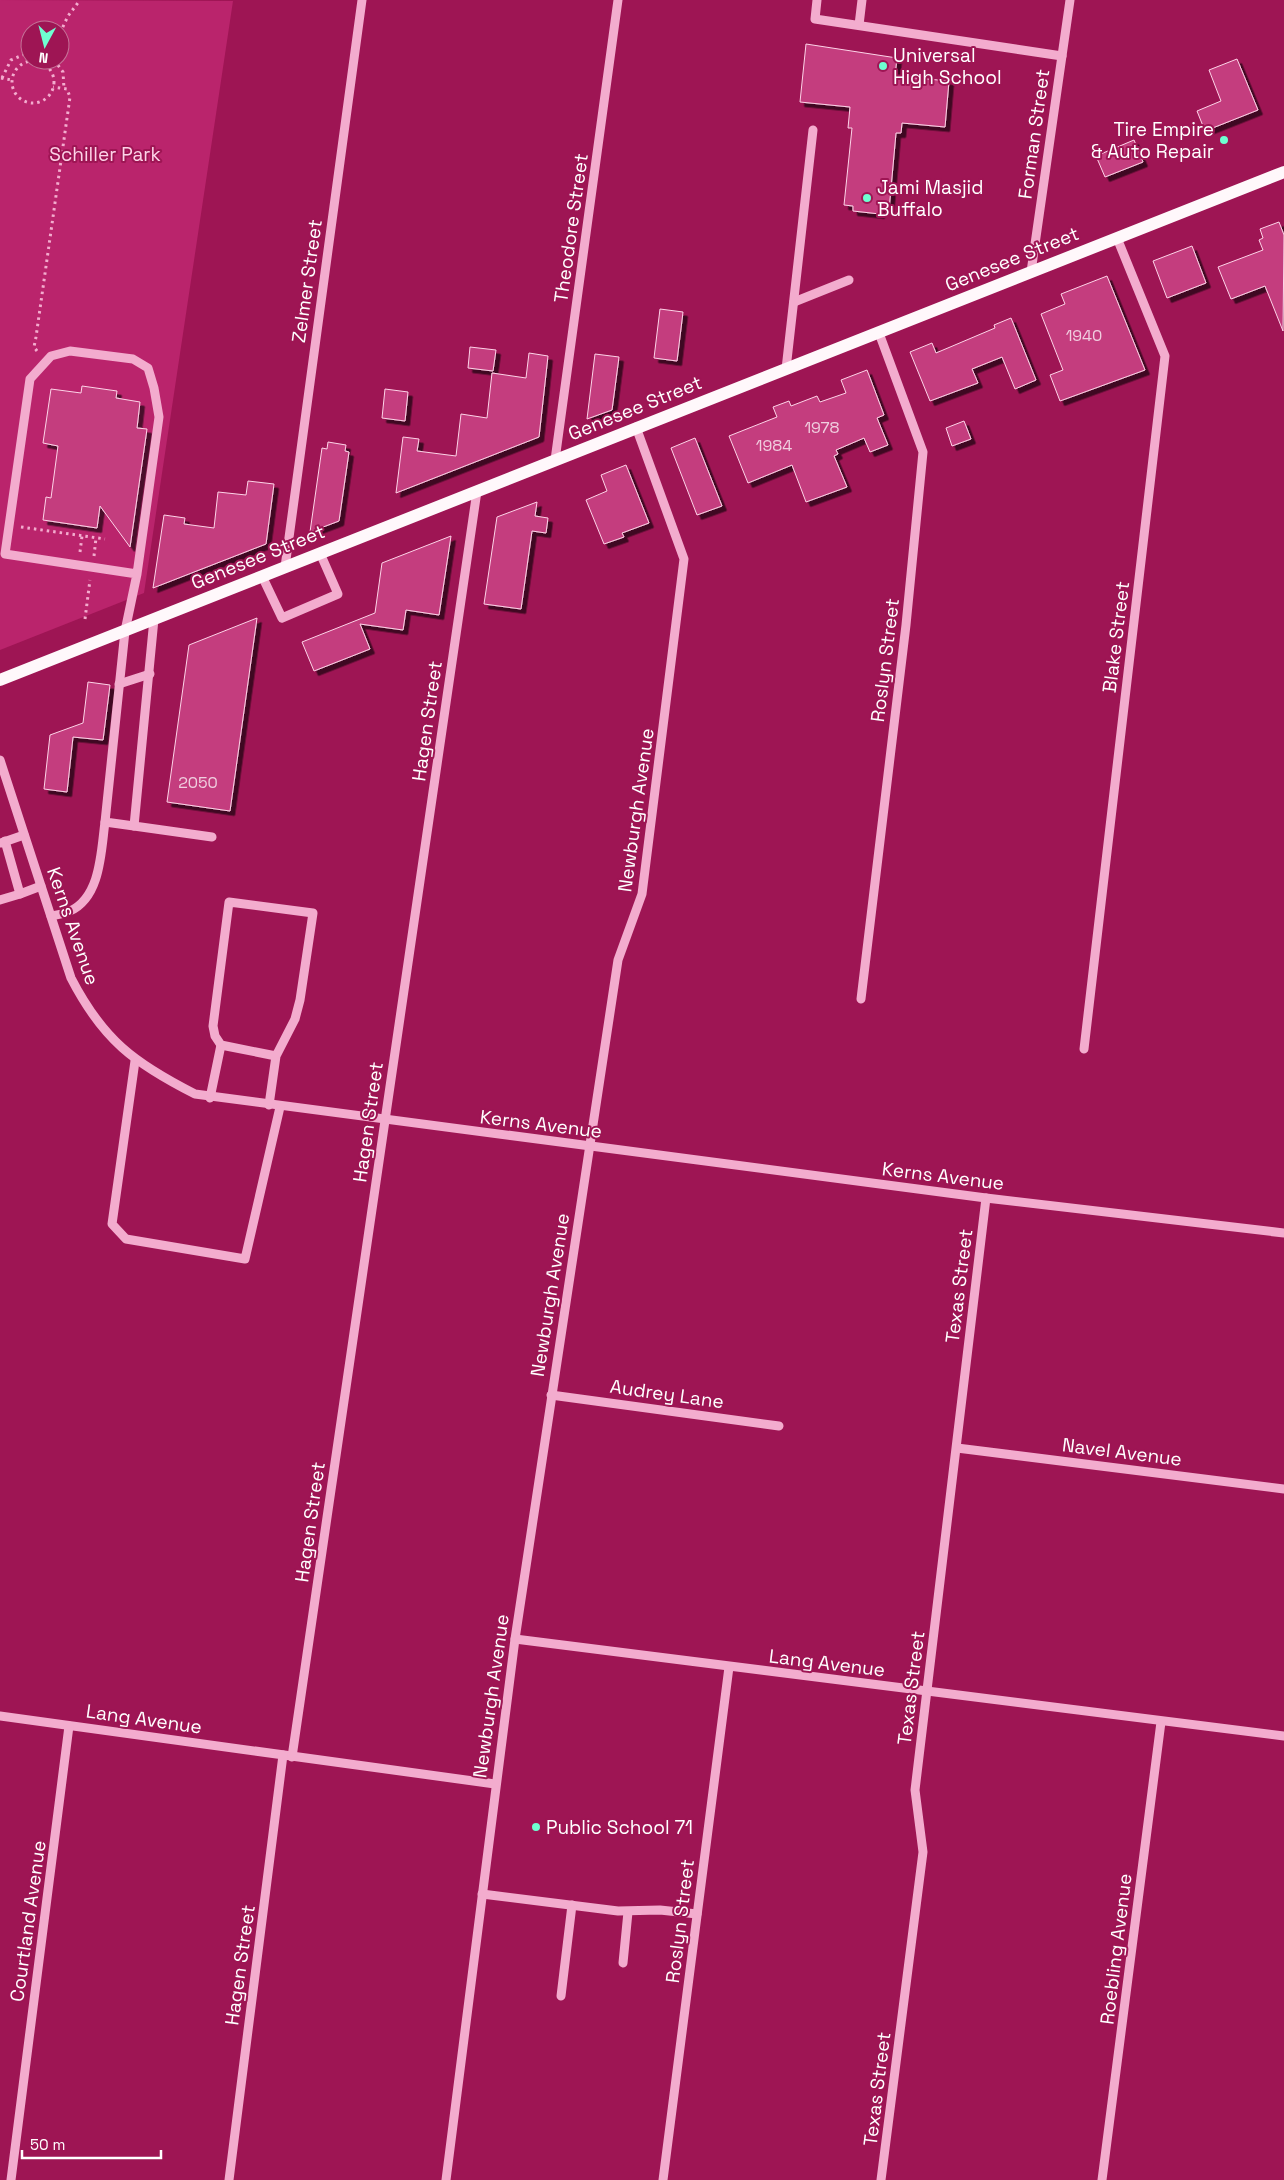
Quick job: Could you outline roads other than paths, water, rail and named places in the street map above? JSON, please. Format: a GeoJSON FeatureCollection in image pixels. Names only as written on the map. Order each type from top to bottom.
{"type":"FeatureCollection","features":[{"type":"Feature","properties":{"kind":"main road","name":"Genesee Street"},"geometry":{"type":"LineString","coordinates":[[0,680],[1284,172]]}},
{"type":"Feature","properties":{"kind":"street","name":"Zelmer Street"},"geometry":{"type":"LineString","coordinates":[[285,567],[362,0]]}},
{"type":"Feature","properties":{"kind":"street","name":"Theodore Street"},"geometry":{"type":"LineString","coordinates":[[555,460],[618,0]]}},
{"type":"Feature","properties":{"kind":"street"},"geometry":{"type":"LineString","coordinates":[[817,0],[815,18],[1062,56]]}},
{"type":"Feature","properties":{"kind":"street"},"geometry":{"type":"LineString","coordinates":[[859,25],[862,0]]}},
{"type":"Feature","properties":{"kind":"street","name":"Forman Street"},"geometry":{"type":"LineString","coordinates":[[1031,272],[1070,0]]}},
{"type":"Feature","properties":{"kind":"street"},"geometry":{"type":"LineString","coordinates":[[786,369],[814,130]]}},
{"type":"Feature","properties":{"kind":"street","name":"Blake Street"},"geometry":{"type":"LineString","coordinates":[[1084,1049],[1165,356],[1117,238]]}},
{"type":"Feature","properties":{"kind":"street"},"geometry":{"type":"LineString","coordinates":[[794,302],[850,280]]}},
{"type":"Feature","properties":{"kind":"street","name":"Roslyn Street"},"geometry":{"type":"LineString","coordinates":[[861,999],[906,625],[923,452],[878,333]]}},
{"type":"Feature","properties":{"kind":"street"},"geometry":{"type":"LineString","coordinates":[[51,916],[72,911],[88,895],[98,874],[125,630],[137,574],[159,417],[148,368],[133,359],[70,350],[51,356],[30,378],[5,554],[137,574]]}},
{"type":"Feature","properties":{"kind":"street","name":"Newburgh Avenue"},"geometry":{"type":"LineString","coordinates":[[446,2180],[515,1639],[618,960],[642,894],[684,559],[636,427]]}},
{"type":"Feature","properties":{"kind":"street","name":"Hagen Street"},"geometry":{"type":"LineString","coordinates":[[229,2180],[288,1756],[385,1120],[477,491]]}},
{"type":"Feature","properties":{"kind":"street"},"geometry":{"type":"LineString","coordinates":[[262,576],[282,618],[338,594],[320,553]]}},
{"type":"Feature","properties":{"kind":"street"},"geometry":{"type":"LineString","coordinates":[[134,826],[154,619]]}},
{"type":"Feature","properties":{"kind":"street"},"geometry":{"type":"LineString","coordinates":[[119,684],[150,674]]}},
{"type":"Feature","properties":{"kind":"street","name":"Kerns Avenue"},"geometry":{"type":"LineString","coordinates":[[0,760],[71,978],[84,1003],[100,1026],[135,1060],[160,1077],[195,1094],[210,1098],[986,1198],[1284,1233]]}},
{"type":"Feature","properties":{"kind":"street"},"geometry":{"type":"LineString","coordinates":[[105,822],[212,837]]}},
{"type":"Feature","properties":{"kind":"street"},"geometry":{"type":"LineString","coordinates":[[20,894],[2,842],[24,835]]}},
{"type":"Feature","properties":{"kind":"street"},"geometry":{"type":"LineString","coordinates":[[0,900],[41,886]]}},
{"type":"Feature","properties":{"kind":"street"},"geometry":{"type":"LineString","coordinates":[[269,1105],[276,1056],[295,1019],[300,1000],[313,912],[229,902],[213,1026],[215,1036],[221,1045],[276,1056]]}},
{"type":"Feature","properties":{"kind":"street"},"geometry":{"type":"LineString","coordinates":[[210,1098],[221,1045]]}},
{"type":"Feature","properties":{"kind":"street"},"geometry":{"type":"LineString","coordinates":[[135,1060],[112,1224],[126,1239],[245,1259],[280,1107]]}},
{"type":"Feature","properties":{"kind":"street","name":"Texas Street"},"geometry":{"type":"LineString","coordinates":[[881,2180],[923,1852],[915,1790],[986,1198]]}},
{"type":"Feature","properties":{"kind":"street","name":"Audrey Lane"},"geometry":{"type":"LineString","coordinates":[[552,1394],[778,1426]]}},
{"type":"Feature","properties":{"kind":"street","name":"Navel Avenue"},"geometry":{"type":"LineString","coordinates":[[956,1448],[1284,1489]]}},
{"type":"Feature","properties":{"kind":"street","name":"Lang Avenue"},"geometry":{"type":"LineString","coordinates":[[515,1639],[1161,1722],[1284,1736]]}},
{"type":"Feature","properties":{"kind":"street","name":"Roslyn Street"},"geometry":{"type":"LineString","coordinates":[[663,2180],[729,1667]]}},
{"type":"Feature","properties":{"kind":"street","name":"Lang Avenue"},"geometry":{"type":"LineString","coordinates":[[0,1716],[495,1784]]}},
{"type":"Feature","properties":{"kind":"street","name":"Roebling Avenue"},"geometry":{"type":"LineString","coordinates":[[1102,2180],[1161,1722]]}},
{"type":"Feature","properties":{"kind":"street","name":"Courtland Avenue"},"geometry":{"type":"LineString","coordinates":[[11,2180],[70,1726]]}},
{"type":"Feature","properties":{"kind":"street"},"geometry":{"type":"LineString","coordinates":[[482,1894],[628,1912],[660,1910],[697,1914]]}},
{"type":"Feature","properties":{"kind":"street"},"geometry":{"type":"LineString","coordinates":[[561,1996],[572,1905]]}},
{"type":"Feature","properties":{"kind":"street"},"geometry":{"type":"LineString","coordinates":[[623,1963],[628,1912]]}},
{"type":"Feature","properties":{"kind":"place","name":"Universal High School"},"geometry":{"type":"Point","coordinates":[883,66]}},
{"type":"Feature","properties":{"kind":"place","name":"Tire Empire & Auto Repair"},"geometry":{"type":"Point","coordinates":[1224,140]}},
{"type":"Feature","properties":{"kind":"place","name":"Jami Masjid Buffalo"},"geometry":{"type":"Point","coordinates":[867,198]}},
{"type":"Feature","properties":{"kind":"place","name":"Public School 71"},"geometry":{"type":"Point","coordinates":[536,1827]}},
{"type":"Feature","properties":{"kind":"park label","name":"Schiller Park"},"geometry":{"type":"Point","coordinates":[105,154]}}]}
